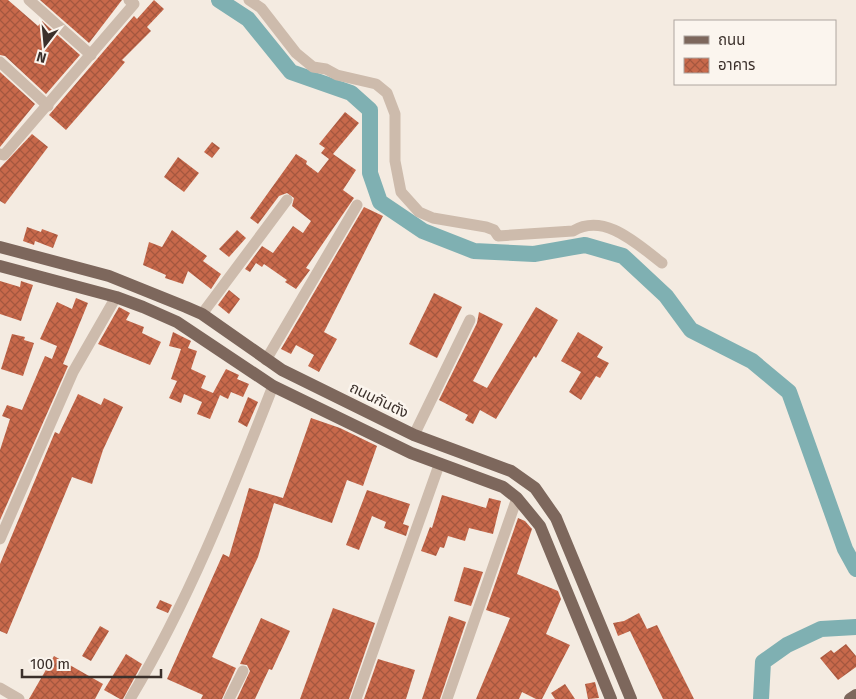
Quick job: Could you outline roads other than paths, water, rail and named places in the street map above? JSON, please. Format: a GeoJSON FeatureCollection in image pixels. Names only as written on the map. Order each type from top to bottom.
{"type":"FeatureCollection","features":[{"type":"Feature","properties":{"kind":"main road","name":"ถนนกันตัง"},"geometry":{"type":"LineString","coordinates":[[0,247],[104,274],[150,291],[202,314],[266,360],[414,435],[511,471],[535,488],[556,518],[631,699]]}},
{"type":"Feature","properties":{"kind":"main road"},"geometry":{"type":"LineString","coordinates":[[0,266],[116,297],[177,322],[273,386],[439,466],[503,487],[517,498],[540,526],[611,699]]}},
{"type":"Feature","properties":{"kind":"main road"},"geometry":{"type":"LineString","coordinates":[[99,292],[104,274]]}},
{"type":"Feature","properties":{"kind":"main road"},"geometry":{"type":"LineString","coordinates":[[236,361],[246,346]]}},
{"type":"Feature","properties":{"kind":"main road"},"geometry":{"type":"LineString","coordinates":[[378,438],[386,421]]}},
{"type":"Feature","properties":{"kind":"main road"},"geometry":{"type":"LineString","coordinates":[[529,513],[544,502]]}},
{"type":"Feature","properties":{"kind":"main road"},"geometry":{"type":"LineString","coordinates":[[850,699],[856,694]]}},
{"type":"Feature","properties":{"kind":"street"},"geometry":{"type":"LineString","coordinates":[[29,0],[91,55]]}},
{"type":"Feature","properties":{"kind":"street"},"geometry":{"type":"LineString","coordinates":[[0,154],[4,155],[48,106],[134,4],[129,0]]}},
{"type":"Feature","properties":{"kind":"street"},"geometry":{"type":"LineString","coordinates":[[249,0],[261,8],[296,53],[313,66],[326,69],[337,76],[376,84],[387,93],[395,114],[395,161],[401,192],[419,212],[433,218],[486,227],[494,230],[498,236],[573,231],[583,226],[610,228],[625,234],[662,263]]}},
{"type":"Feature","properties":{"kind":"street"},"geometry":{"type":"LineString","coordinates":[[0,62],[48,106]]}},
{"type":"Feature","properties":{"kind":"street"},"geometry":{"type":"LineString","coordinates":[[202,314],[287,200]]}},
{"type":"Feature","properties":{"kind":"street"},"geometry":{"type":"LineString","coordinates":[[266,360],[357,206]]}},
{"type":"Feature","properties":{"kind":"street"},"geometry":{"type":"LineString","coordinates":[[0,539],[73,372],[116,297]]}},
{"type":"Feature","properties":{"kind":"street"},"geometry":{"type":"LineString","coordinates":[[414,435],[470,320]]}},
{"type":"Feature","properties":{"kind":"street"},"geometry":{"type":"LineString","coordinates":[[130,699],[162,646],[187,595],[273,386]]}},
{"type":"Feature","properties":{"kind":"street"},"geometry":{"type":"LineString","coordinates":[[356,699],[439,466]]}},
{"type":"Feature","properties":{"kind":"street"},"geometry":{"type":"LineString","coordinates":[[447,699],[517,498]]}},
{"type":"Feature","properties":{"kind":"street"},"geometry":{"type":"LineString","coordinates":[[229,699],[243,671]]}},
{"type":"Feature","properties":{"kind":"street"},"geometry":{"type":"LineString","coordinates":[[0,688],[19,699]]}},
{"type":"Feature","properties":{"kind":"waterway"},"geometry":{"type":"LineString","coordinates":[[219,0],[248,19],[291,72],[351,93],[370,110],[370,173],[380,202],[423,231],[474,251],[534,254],[585,245],[623,256],[666,296],[691,330],[752,361],[789,392],[845,549],[856,569]]}},
{"type":"Feature","properties":{"kind":"waterway"},"geometry":{"type":"LineString","coordinates":[[761,699],[763,662],[787,645],[821,629],[856,627]]}}]}
